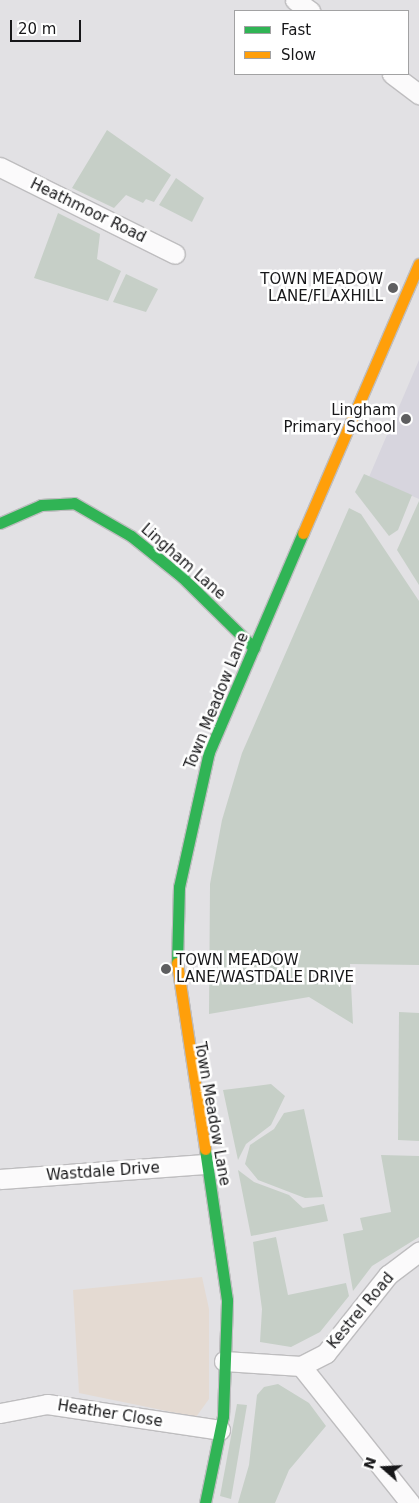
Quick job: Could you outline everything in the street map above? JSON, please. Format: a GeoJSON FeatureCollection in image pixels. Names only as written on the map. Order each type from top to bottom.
{"type":"FeatureCollection","features":[{"type":"Feature","properties":{"kind":"street"},"geometry":{"type":"LineString","coordinates":[[295,0],[309,10]]}},
{"type":"Feature","properties":{"kind":"street"},"geometry":{"type":"LineString","coordinates":[[393,75],[419,94]]}},
{"type":"Feature","properties":{"kind":"street","name":"Heathmoor Road"},"geometry":{"type":"LineString","coordinates":[[0,167],[175,254]]}},
{"type":"Feature","properties":{"kind":"street","name":"Town Meadow Lane"},"geometry":{"type":"LineString","coordinates":[[205,1503],[220,1430],[224,1361],[225,1263],[205,1164],[176,979],[179,887],[209,752],[419,264]]}},
{"type":"Feature","properties":{"kind":"street","name":"Lingham Lane"},"geometry":{"type":"LineString","coordinates":[[0,523],[41,505],[74,503],[131,536],[182,576],[254,648]]}},
{"type":"Feature","properties":{"kind":"street","name":"Wastdale Drive"},"geometry":{"type":"LineString","coordinates":[[0,1179],[205,1164]]}},
{"type":"Feature","properties":{"kind":"street","name":"Kestrel Road"},"geometry":{"type":"LineString","coordinates":[[300,1366],[326,1353],[388,1275],[419,1252]]}},
{"type":"Feature","properties":{"kind":"street"},"geometry":{"type":"LineString","coordinates":[[224,1361],[300,1366],[410,1503]]}},
{"type":"Feature","properties":{"kind":"street","name":"Heather Close"},"geometry":{"type":"LineString","coordinates":[[0,1413],[47,1404],[220,1430]]}},
{"type":"Feature","properties":{"kind":"shaded area"},"geometry":{"type":"Polygon","coordinates":[[[107,130],[171,175],[154,202],[146,199],[143,203],[126,195],[114,208],[72,188],[107,130]]]}},
{"type":"Feature","properties":{"kind":"shaded area"},"geometry":{"type":"Polygon","coordinates":[[[176,178],[204,198],[192,222],[159,205],[176,178]]]}},
{"type":"Feature","properties":{"kind":"shaded area"},"geometry":{"type":"Polygon","coordinates":[[[58,213],[100,234],[97,259],[121,271],[108,301],[34,278],[58,213]]]}},
{"type":"Feature","properties":{"kind":"shaded area"},"geometry":{"type":"Polygon","coordinates":[[[126,274],[158,289],[146,312],[113,302],[126,274]]]}},
{"type":"Feature","properties":{"kind":"shaded area","name":"Lingham Primary School"},"geometry":{"type":"Polygon","coordinates":[[[419,360],[419,499],[369,477],[419,360]]]}},
{"type":"Feature","properties":{"kind":"shaded area"},"geometry":{"type":"Polygon","coordinates":[[[364,474],[412,495],[398,530],[389,536],[355,492],[364,474]]]}},
{"type":"Feature","properties":{"kind":"shaded area"},"geometry":{"type":"Polygon","coordinates":[[[419,501],[419,585],[397,550],[419,501]]]}},
{"type":"Feature","properties":{"kind":"shaded area"},"geometry":{"type":"Polygon","coordinates":[[[349,508],[361,514],[419,601],[419,965],[350,964],[353,1024],[309,997],[209,1014],[210,884],[222,820],[242,753],[349,508]]]}},
{"type":"Feature","properties":{"kind":"shaded area"},"geometry":{"type":"Polygon","coordinates":[[[399,1012],[419,1013],[419,1141],[398,1140],[399,1012]]]}},
{"type":"Feature","properties":{"kind":"shaded area"},"geometry":{"type":"Polygon","coordinates":[[[271,1084],[285,1096],[271,1125],[246,1144],[238,1160],[223,1090],[271,1084]]]}},
{"type":"Feature","properties":{"kind":"shaded area"},"geometry":{"type":"Polygon","coordinates":[[[304,1109],[323,1197],[305,1198],[258,1180],[245,1164],[250,1145],[274,1129],[284,1113],[304,1109]]]}},
{"type":"Feature","properties":{"kind":"shaded area"},"geometry":{"type":"Polygon","coordinates":[[[381,1155],[419,1156],[419,1237],[372,1266],[353,1291],[343,1234],[363,1230],[360,1218],[391,1212],[381,1155]]]}},
{"type":"Feature","properties":{"kind":"shaded area"},"geometry":{"type":"Polygon","coordinates":[[[238,1170],[254,1182],[289,1195],[303,1208],[324,1204],[328,1221],[251,1236],[238,1170]]]}},
{"type":"Feature","properties":{"kind":"shaded area"},"geometry":{"type":"Polygon","coordinates":[[[276,1237],[288,1295],[346,1283],[349,1296],[320,1332],[291,1347],[260,1342],[262,1309],[253,1242],[276,1237]]]}},
{"type":"Feature","properties":{"kind":"shaded area"},"geometry":{"type":"Polygon","coordinates":[[[202,1277],[209,1309],[209,1399],[196,1417],[79,1393],[73,1290],[202,1277]]]}},
{"type":"Feature","properties":{"kind":"shaded area"},"geometry":{"type":"Polygon","coordinates":[[[278,1384],[309,1403],[326,1426],[289,1470],[275,1503],[238,1503],[249,1465],[257,1395],[264,1387],[278,1384]]]}},
{"type":"Feature","properties":{"kind":"shaded area"},"geometry":{"type":"Polygon","coordinates":[[[237,1404],[247,1405],[231,1499],[220,1496],[237,1404]]]}},
{"type":"Feature","properties":{"kind":"traffic: fast"},"geometry":{"type":"LineString","coordinates":[[0,523],[41,505],[74,503],[131,536],[182,577],[254,648]]}},
{"type":"Feature","properties":{"kind":"traffic: fast"},"geometry":{"type":"LineString","coordinates":[[177,963],[179,887],[209,752],[303,533]]}},
{"type":"Feature","properties":{"kind":"traffic: fast"},"geometry":{"type":"LineString","coordinates":[[205,1149],[227,1300],[223,1416],[205,1503]]}},
{"type":"Feature","properties":{"kind":"traffic: slow"},"geometry":{"type":"LineString","coordinates":[[303,533],[419,264]]}},
{"type":"Feature","properties":{"kind":"traffic: slow"},"geometry":{"type":"LineString","coordinates":[[177,963],[205,1149]]}},
{"type":"Feature","properties":{"kind":"place","name":"TOWN MEADOW LANE/FLAXHILL"},"geometry":{"type":"Point","coordinates":[393,288]}},
{"type":"Feature","properties":{"kind":"place","name":"Lingham Primary School"},"geometry":{"type":"Point","coordinates":[406,419]}},
{"type":"Feature","properties":{"kind":"place","name":"TOWN MEADOW LANE/WASTDALE DRIVE"},"geometry":{"type":"Point","coordinates":[166,969]}}]}
